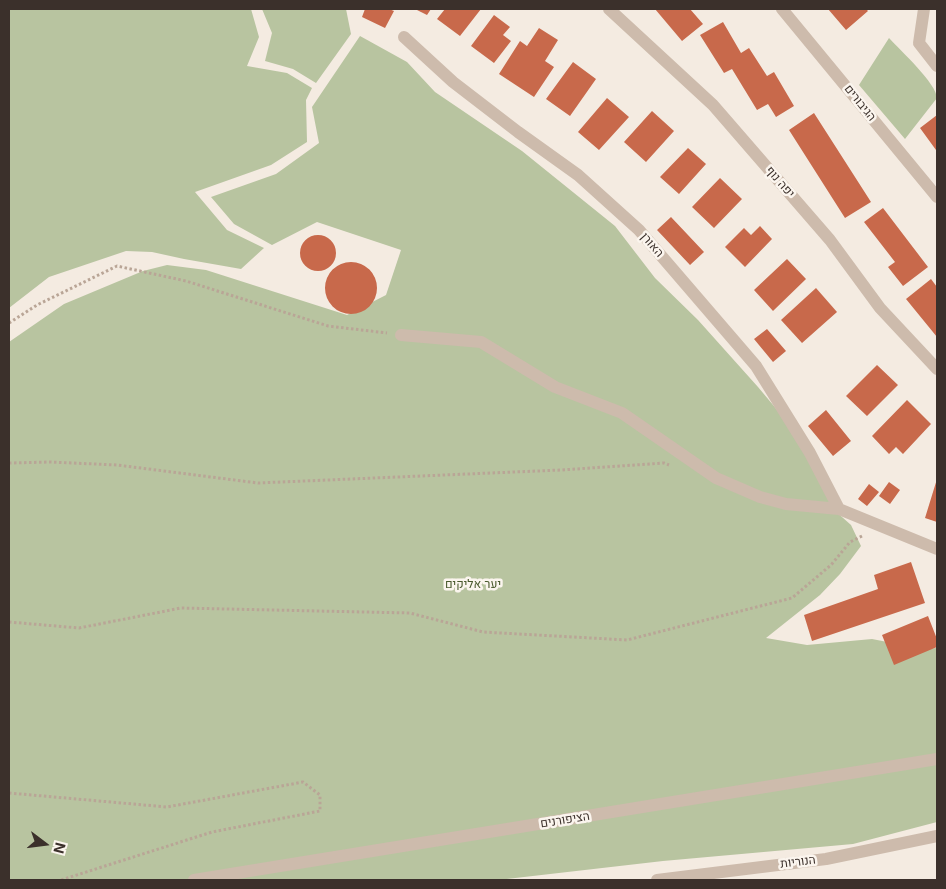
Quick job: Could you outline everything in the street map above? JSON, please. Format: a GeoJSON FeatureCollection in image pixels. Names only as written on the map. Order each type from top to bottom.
{"type":"FeatureCollection","features":[{"type":"Feature","properties":{"kind":"street","name":"יפה נוף"},"geometry":{"type":"LineString","coordinates":[[609,9],[713,105],[830,240],[880,308],[937,369]]}},
{"type":"Feature","properties":{"kind":"street","name":"הגיבורים"},"geometry":{"type":"LineString","coordinates":[[782,9],[937,197]]}},
{"type":"Feature","properties":{"kind":"street"},"geometry":{"type":"LineString","coordinates":[[924,9],[919,43],[937,66]]}},
{"type":"Feature","properties":{"kind":"street","name":"האורן"},"geometry":{"type":"LineString","coordinates":[[404,36],[453,82],[578,175],[639,230],[756,366],[810,453],[838,509]]}},
{"type":"Feature","properties":{"kind":"street"},"geometry":{"type":"LineString","coordinates":[[402,335],[481,342],[555,387],[622,413],[716,478],[760,497],[786,504],[838,509],[937,549]]}},
{"type":"Feature","properties":{"kind":"street","name":"הציפורנים"},"geometry":{"type":"LineString","coordinates":[[194,880],[937,759]]}},
{"type":"Feature","properties":{"kind":"street","name":"הנוריות"},"geometry":{"type":"LineString","coordinates":[[657,880],[826,859],[937,836]]}},
{"type":"Feature","properties":{"kind":"path"},"geometry":{"type":"LineString","coordinates":[[9,323],[38,305],[116,266],[186,281],[328,326],[402,335]]}},
{"type":"Feature","properties":{"kind":"path"},"geometry":{"type":"LineString","coordinates":[[9,463],[117,464],[258,483],[664,464],[673,466]]}},
{"type":"Feature","properties":{"kind":"path"},"geometry":{"type":"LineString","coordinates":[[9,622],[79,628],[181,608],[410,613],[483,632],[627,640],[792,598],[831,565],[850,542],[880,526]]}},
{"type":"Feature","properties":{"kind":"path"},"geometry":{"type":"LineString","coordinates":[[9,793],[167,806],[304,782],[320,795],[320,811],[212,832],[61,880]]}},
{"type":"Feature","properties":{"kind":"green space"},"geometry":{"type":"Polygon","coordinates":[[[9,9],[251,9],[259,37],[247,66],[287,73],[312,88],[306,100],[307,142],[271,165],[195,192],[227,230],[264,248],[241,269],[152,252],[126,251],[49,277],[9,308],[9,9]]]}},
{"type":"Feature","properties":{"kind":"green space"},"geometry":{"type":"Polygon","coordinates":[[[262,9],[346,9],[351,34],[316,83],[293,69],[265,61],[272,33],[262,9]]]}},
{"type":"Feature","properties":{"kind":"green space","name":"יער אליקים"},"geometry":{"type":"Polygon","coordinates":[[[360,36],[407,62],[435,92],[522,151],[615,226],[655,278],[698,320],[804,442],[833,509],[851,525],[861,546],[840,574],[820,595],[766,638],[807,645],[872,639],[923,649],[937,648],[937,822],[853,844],[663,861],[498,880],[9,880],[9,342],[64,304],[143,271],[167,265],[206,270],[347,315],[386,295],[401,250],[317,222],[272,245],[234,224],[211,197],[276,174],[319,143],[312,107],[360,36]]]}},
{"type":"Feature","properties":{"kind":"green space"},"geometry":{"type":"Polygon","coordinates":[[[889,38],[925,76],[937,98],[905,139],[859,85],[889,38]]]}},
{"type":"Feature","properties":{"kind":"building"},"geometry":{"type":"Polygon","coordinates":[[[365,9],[389,9],[394,11],[385,28],[362,17],[365,9]]]}},
{"type":"Feature","properties":{"kind":"building"},"geometry":{"type":"Polygon","coordinates":[[[415,9],[431,9],[427,15],[415,9]]]}},
{"type":"Feature","properties":{"kind":"building"},"geometry":{"type":"Polygon","coordinates":[[[445,9],[481,9],[460,36],[437,19],[445,9]]]}},
{"type":"Feature","properties":{"kind":"building"},"geometry":{"type":"Polygon","coordinates":[[[655,9],[690,9],[703,24],[682,41],[655,9]]]}},
{"type":"Feature","properties":{"kind":"building"},"geometry":{"type":"Polygon","coordinates":[[[828,9],[866,9],[868,11],[846,30],[828,9]]]}},
{"type":"Feature","properties":{"kind":"building"},"geometry":{"type":"Polygon","coordinates":[[[494,15],[510,27],[503,35],[511,41],[494,63],[471,46],[494,15]]]}},
{"type":"Feature","properties":{"kind":"building"},"geometry":{"type":"Polygon","coordinates":[[[723,22],[741,53],[749,48],[767,76],[774,72],[794,106],[776,117],[768,104],[757,110],[732,69],[724,73],[700,35],[723,22]]]}},
{"type":"Feature","properties":{"kind":"building"},"geometry":{"type":"Polygon","coordinates":[[[539,28],[558,40],[545,61],[554,67],[534,97],[499,74],[520,41],[527,46],[539,28]]]}},
{"type":"Feature","properties":{"kind":"building"},"geometry":{"type":"Polygon","coordinates":[[[573,62],[596,79],[570,116],[546,99],[573,62]]]}},
{"type":"Feature","properties":{"kind":"building"},"geometry":{"type":"Polygon","coordinates":[[[607,98],[629,117],[599,150],[578,132],[607,98]]]}},
{"type":"Feature","properties":{"kind":"building"},"geometry":{"type":"Polygon","coordinates":[[[652,111],[674,131],[646,162],[624,142],[652,111]]]}},
{"type":"Feature","properties":{"kind":"building"},"geometry":{"type":"Polygon","coordinates":[[[814,113],[871,202],[845,218],[789,130],[814,113]]]}},
{"type":"Feature","properties":{"kind":"building"},"geometry":{"type":"Polygon","coordinates":[[[937,115],[937,149],[936,150],[920,128],[937,115]]]}},
{"type":"Feature","properties":{"kind":"building"},"geometry":{"type":"Polygon","coordinates":[[[688,148],[706,164],[679,194],[660,177],[688,148]]]}},
{"type":"Feature","properties":{"kind":"building"},"geometry":{"type":"Polygon","coordinates":[[[720,178],[742,199],[714,228],[692,207],[720,178]]]}},
{"type":"Feature","properties":{"kind":"building"},"geometry":{"type":"Polygon","coordinates":[[[883,208],[928,267],[903,286],[888,267],[895,262],[864,222],[883,208]]]}},
{"type":"Feature","properties":{"kind":"building"},"geometry":{"type":"Polygon","coordinates":[[[671,217],[704,252],[690,265],[657,230],[671,217]]]}},
{"type":"Feature","properties":{"kind":"building"},"geometry":{"type":"Polygon","coordinates":[[[760,226],[772,239],[745,267],[725,247],[744,228],[751,235],[760,226]]]}},
{"type":"Feature","properties":{"kind":"building"},"geometry":{"type":"Polygon","coordinates":[[[318,235],[331,240],[336,253],[331,266],[318,271],[305,266],[300,253],[305,240],[318,235]]]}},
{"type":"Feature","properties":{"kind":"building"},"geometry":{"type":"Polygon","coordinates":[[[787,259],[806,279],[773,311],[754,290],[787,259]]]}},
{"type":"Feature","properties":{"kind":"building"},"geometry":{"type":"Polygon","coordinates":[[[351,262],[361,264],[369,270],[375,278],[377,288],[375,298],[369,306],[361,312],[351,314],[341,312],[333,306],[327,298],[325,288],[327,278],[333,270],[341,264],[351,262]]]}},
{"type":"Feature","properties":{"kind":"building"},"geometry":{"type":"Polygon","coordinates":[[[931,279],[937,287],[937,337],[906,299],[931,279]]]}},
{"type":"Feature","properties":{"kind":"building"},"geometry":{"type":"Polygon","coordinates":[[[816,288],[837,312],[802,343],[781,320],[816,288]]]}},
{"type":"Feature","properties":{"kind":"building"},"geometry":{"type":"Polygon","coordinates":[[[767,329],[786,351],[773,362],[754,339],[767,329]]]}},
{"type":"Feature","properties":{"kind":"building"},"geometry":{"type":"Polygon","coordinates":[[[877,365],[898,385],[867,416],[846,396],[877,365]]]}},
{"type":"Feature","properties":{"kind":"building"},"geometry":{"type":"Polygon","coordinates":[[[907,400],[931,424],[903,454],[896,447],[889,454],[872,436],[907,400]]]}},
{"type":"Feature","properties":{"kind":"building"},"geometry":{"type":"Polygon","coordinates":[[[826,410],[851,441],[833,456],[808,426],[826,410]]]}},
{"type":"Feature","properties":{"kind":"building"},"geometry":{"type":"Polygon","coordinates":[[[937,479],[937,522],[925,518],[937,479]]]}},
{"type":"Feature","properties":{"kind":"building"},"geometry":{"type":"Polygon","coordinates":[[[889,482],[900,490],[890,504],[879,496],[889,482]]]}},
{"type":"Feature","properties":{"kind":"building"},"geometry":{"type":"Polygon","coordinates":[[[869,484],[879,492],[867,506],[858,499],[869,484]]]}},
{"type":"Feature","properties":{"kind":"building"},"geometry":{"type":"Polygon","coordinates":[[[911,562],[925,603],[812,641],[804,615],[878,589],[874,575],[911,562]]]}},
{"type":"Feature","properties":{"kind":"building"},"geometry":{"type":"Polygon","coordinates":[[[928,616],[937,639],[937,647],[894,665],[882,635],[928,616]]]}}]}
